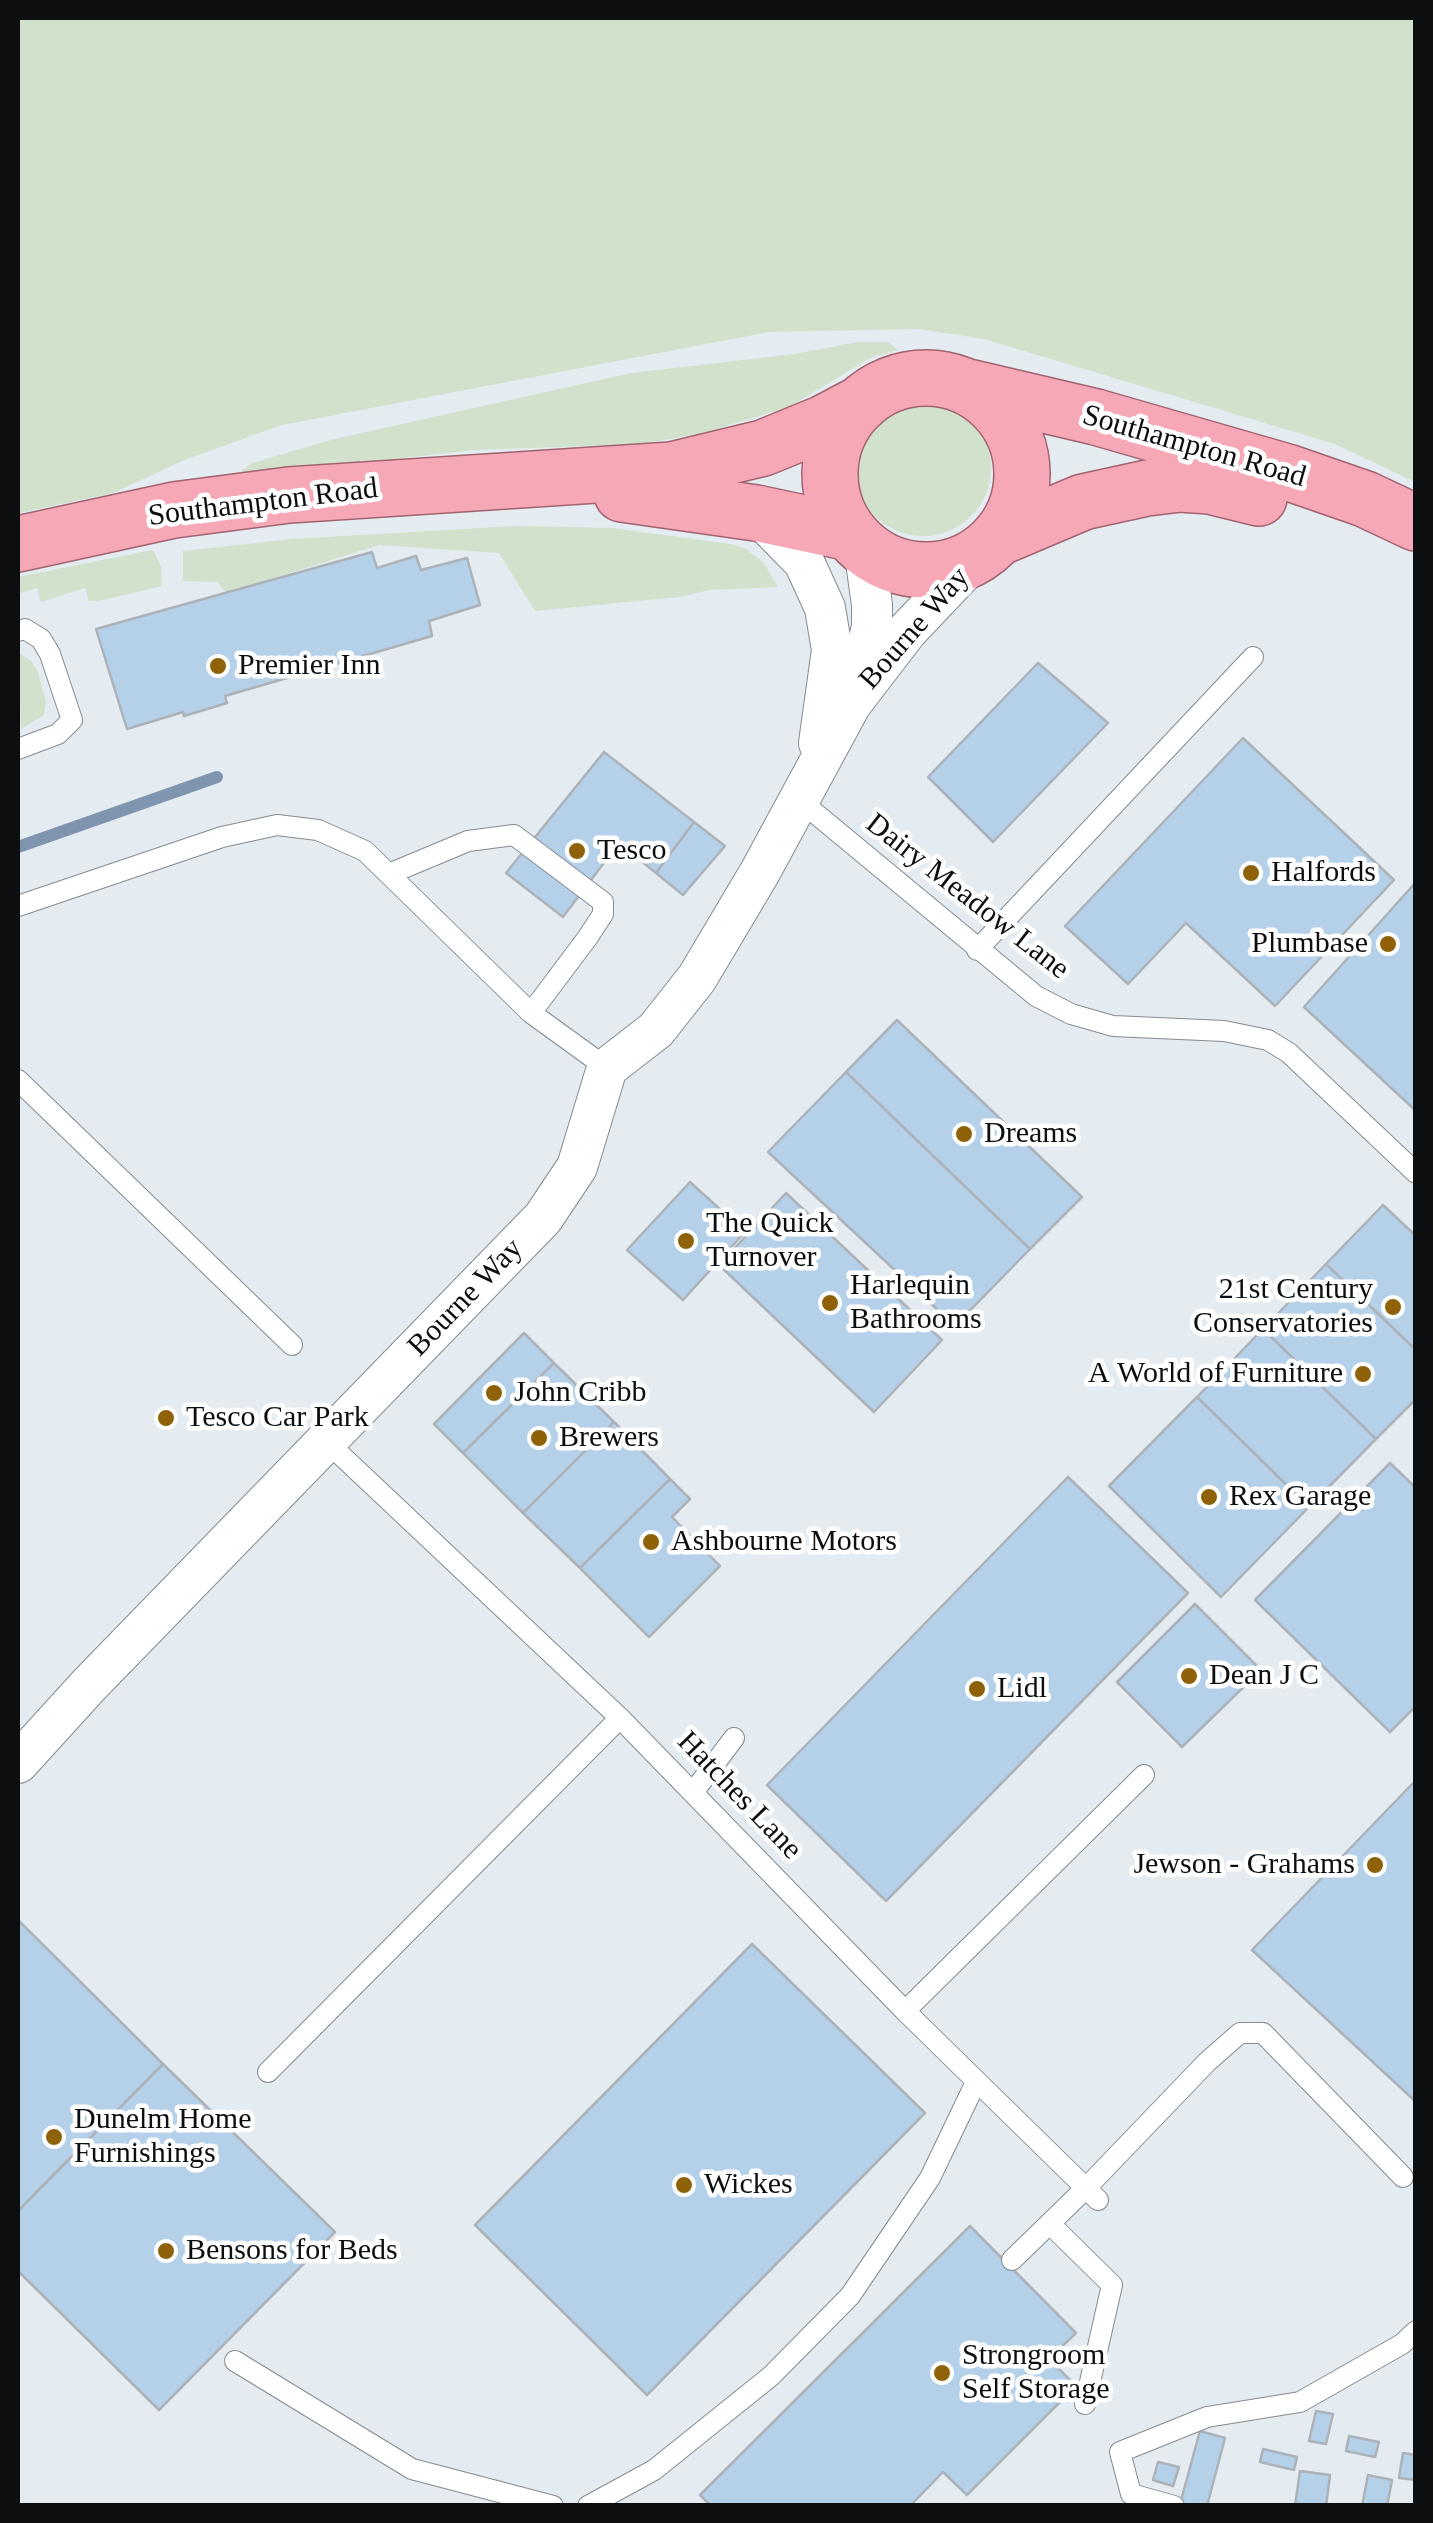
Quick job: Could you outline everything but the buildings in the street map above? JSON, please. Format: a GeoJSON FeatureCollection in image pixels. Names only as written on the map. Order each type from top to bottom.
{"type":"FeatureCollection","features":[{"type":"Feature","properties":{"kind":"highway"},"geometry":{"type":"LineString","coordinates":[[510,483],[672,470],[719,460],[763,448],[824,423],[880,390],[924,378],[947,380],[989,402],[1006,421],[1018,444],[1021,494],[1013,517],[989,546],[951,566],[920,570],[881,559],[857,540],[838,512],[830,466],[846,421],[862,403]]}},
{"type":"Feature","properties":{"kind":"highway","name":"Southampton Road"},"geometry":{"type":"LineString","coordinates":[[968,388],[1096,417],[1287,472],[1365,499],[1416,522]]}},
{"type":"Feature","properties":{"kind":"highway"},"geometry":{"type":"LineString","coordinates":[[510,483],[756,513],[857,540]]}},
{"type":"Feature","properties":{"kind":"highway","name":"Southampton Road"},"geometry":{"type":"LineString","coordinates":[[18,544],[174,510],[251,500],[402,486],[510,483]]}},
{"type":"Feature","properties":{"kind":"highway","name":"Southampton Road"},"geometry":{"type":"LineString","coordinates":[[989,546],[1107,495],[1180,484],[1210,486],[1296,507],[1416,552]]}},
{"type":"Feature","properties":{"kind":"street","name":"Bourne Way"},"geometry":{"type":"LineString","coordinates":[[756,513],[804,562],[819,588],[830,627],[830,676],[807,783]]}},
{"type":"Feature","properties":{"kind":"street","name":"Bourne Way"},"geometry":{"type":"LineString","coordinates":[[851,704],[872,626],[857,540]]}},
{"type":"Feature","properties":{"kind":"street","name":"Bourne Way"},"geometry":{"type":"LineString","coordinates":[[18,1763],[88,1685],[530,1232],[566,1187],[586,1143],[607,1068],[656,1030],[697,978],[851,704],[907,631],[989,546]]}},
{"type":"Feature","properties":{"kind":"lane"},"geometry":{"type":"LineString","coordinates":[[18,631],[25,629],[41,639],[50,654],[72,720],[58,734],[18,749]]}},
{"type":"Feature","properties":{"kind":"lane"},"geometry":{"type":"LineString","coordinates":[[977,950],[1252,658]]}},
{"type":"Feature","properties":{"kind":"lane","name":"Dairy Meadow Lane"},"geometry":{"type":"LineString","coordinates":[[807,783],[977,950],[1036,996],[1071,1014],[1112,1026],[1224,1031],[1268,1040],[1289,1053],[1416,1173]]}},
{"type":"Feature","properties":{"kind":"lane"},"geometry":{"type":"LineString","coordinates":[[18,906],[222,838],[277,825],[318,830],[354,844],[390,874],[531,1013],[607,1068]]}},
{"type":"Feature","properties":{"kind":"lane"},"geometry":{"type":"LineString","coordinates":[[390,874],[468,841],[514,835],[603,902],[603,914],[596,925],[531,1013]]}},
{"type":"Feature","properties":{"kind":"lane"},"geometry":{"type":"LineString","coordinates":[[18,1080],[292,1345]]}},
{"type":"Feature","properties":{"kind":"lane","name":"Hatches Lane"},"geometry":{"type":"LineString","coordinates":[[328,1443],[620,1718],[976,2082],[1092,2194]]}},
{"type":"Feature","properties":{"kind":"lane"},"geometry":{"type":"LineString","coordinates":[[268,2072],[620,1718]]}},
{"type":"Feature","properties":{"kind":"lane"},"geometry":{"type":"LineString","coordinates":[[694,1791],[734,1738]]}},
{"type":"Feature","properties":{"kind":"lane"},"geometry":{"type":"LineString","coordinates":[[905,2010],[1144,1775]]}},
{"type":"Feature","properties":{"kind":"lane"},"geometry":{"type":"LineString","coordinates":[[1012,2260],[1050,2224],[1092,2194],[1208,2062],[1240,2034],[1263,2033],[1403,2176]]}},
{"type":"Feature","properties":{"kind":"lane"},"geometry":{"type":"LineString","coordinates":[[588,2506],[654,2470],[770,2376],[850,2296],[930,2178],[976,2082]]}},
{"type":"Feature","properties":{"kind":"lane"},"geometry":{"type":"LineString","coordinates":[[1050,2224],[1112,2285],[1084,2404]]}},
{"type":"Feature","properties":{"kind":"lane"},"geometry":{"type":"LineString","coordinates":[[1174,2506],[1131,2494],[1120,2452],[1206,2417],[1300,2402],[1402,2344],[1416,2331]]}},
{"type":"Feature","properties":{"kind":"lane"},"geometry":{"type":"LineString","coordinates":[[234,2361],[412,2469],[553,2506]]}},
{"type":"Feature","properties":{"kind":"green space"},"geometry":{"type":"Polygon","coordinates":[[[18,18],[1415,18],[1415,482],[1335,444],[984,339],[919,329],[769,332],[282,425],[184,460],[113,493],[18,513],[18,18]]]}},
{"type":"Feature","properties":{"kind":"green space"},"geometry":{"type":"Polygon","coordinates":[[[858,342],[889,342],[898,350],[870,358],[789,407],[703,433],[641,444],[474,450],[244,476],[242,470],[252,463],[331,440],[631,373],[795,354],[858,342]]]}},
{"type":"Feature","properties":{"kind":"green space"},"geometry":{"type":"Polygon","coordinates":[[[923,400],[949,405],[971,420],[986,442],[991,468],[986,494],[971,516],[949,531],[923,536],[897,531],[875,516],[860,494],[855,468],[860,442],[875,420],[897,405],[923,400]]]}},
{"type":"Feature","properties":{"kind":"green space"},"geometry":{"type":"Polygon","coordinates":[[[515,526],[612,528],[731,544],[746,549],[764,563],[778,587],[709,590],[679,597],[535,611],[499,553],[379,545],[226,593],[218,582],[183,581],[183,551],[292,539],[515,526]]]}},
{"type":"Feature","properties":{"kind":"green space"},"geometry":{"type":"Polygon","coordinates":[[[153,550],[161,567],[162,586],[99,601],[89,601],[85,588],[41,602],[37,588],[18,594],[18,577],[153,550]]]}},
{"type":"Feature","properties":{"kind":"green space"},"geometry":{"type":"Polygon","coordinates":[[[18,652],[37,670],[46,701],[44,715],[21,729],[18,652]]]}},
{"type":"Feature","properties":{"kind":"waterway"},"geometry":{"type":"LineString","coordinates":[[18,847],[217,777]]}},
{"type":"Feature","properties":{"kind":"place","name":"Premier Inn"},"geometry":{"type":"Point","coordinates":[218,666]}},
{"type":"Feature","properties":{"kind":"place","name":"Tesco"},"geometry":{"type":"Point","coordinates":[577,851]}},
{"type":"Feature","properties":{"kind":"place","name":"Halfords"},"geometry":{"type":"Point","coordinates":[1251,873]}},
{"type":"Feature","properties":{"kind":"place","name":"Plumbase"},"geometry":{"type":"Point","coordinates":[1388,944]}},
{"type":"Feature","properties":{"kind":"place","name":"Dreams"},"geometry":{"type":"Point","coordinates":[964,1134]}},
{"type":"Feature","properties":{"kind":"place","name":"The Quick Turnover"},"geometry":{"type":"Point","coordinates":[686,1241]}},
{"type":"Feature","properties":{"kind":"place","name":"Harlequin Bathrooms"},"geometry":{"type":"Point","coordinates":[830,1303]}},
{"type":"Feature","properties":{"kind":"place","name":"21st Century Conservatories"},"geometry":{"type":"Point","coordinates":[1393,1307]}},
{"type":"Feature","properties":{"kind":"place","name":"A World of Furniture"},"geometry":{"type":"Point","coordinates":[1363,1374]}},
{"type":"Feature","properties":{"kind":"place","name":"John Cribb"},"geometry":{"type":"Point","coordinates":[494,1393]}},
{"type":"Feature","properties":{"kind":"place","name":"Tesco Car Park"},"geometry":{"type":"Point","coordinates":[166,1418]}},
{"type":"Feature","properties":{"kind":"place","name":"Brewers"},"geometry":{"type":"Point","coordinates":[539,1438]}},
{"type":"Feature","properties":{"kind":"place","name":"Rex Garage"},"geometry":{"type":"Point","coordinates":[1209,1497]}},
{"type":"Feature","properties":{"kind":"place","name":"Ashbourne Motors"},"geometry":{"type":"Point","coordinates":[651,1542]}},
{"type":"Feature","properties":{"kind":"place","name":"Dean J C"},"geometry":{"type":"Point","coordinates":[1189,1676]}},
{"type":"Feature","properties":{"kind":"place","name":"Lidl"},"geometry":{"type":"Point","coordinates":[977,1689]}},
{"type":"Feature","properties":{"kind":"place","name":"Jewson - Grahams"},"geometry":{"type":"Point","coordinates":[1375,1865]}},
{"type":"Feature","properties":{"kind":"place","name":"Dunelm Home Furnishings"},"geometry":{"type":"Point","coordinates":[54,2137]}},
{"type":"Feature","properties":{"kind":"place","name":"Wickes"},"geometry":{"type":"Point","coordinates":[684,2185]}},
{"type":"Feature","properties":{"kind":"place","name":"Bensons for Beds"},"geometry":{"type":"Point","coordinates":[166,2251]}},
{"type":"Feature","properties":{"kind":"place","name":"Strongroom Self Storage"},"geometry":{"type":"Point","coordinates":[942,2373]}}]}
